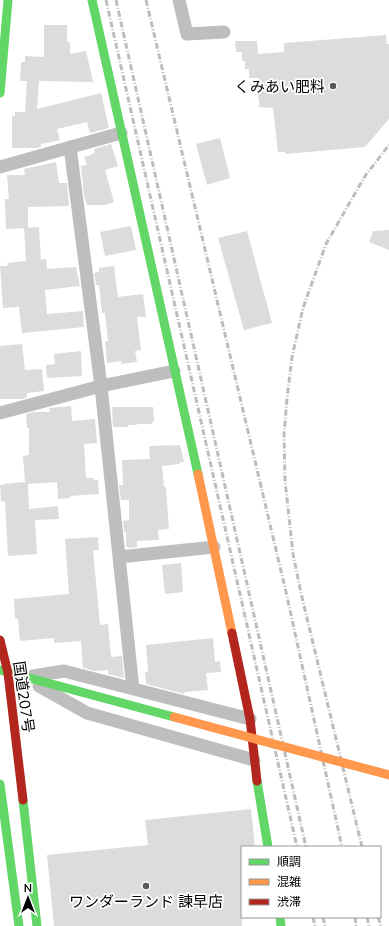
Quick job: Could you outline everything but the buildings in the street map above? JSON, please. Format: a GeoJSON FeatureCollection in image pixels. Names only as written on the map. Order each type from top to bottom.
{"type":"FeatureCollection","features":[{"type":"Feature","properties":{"kind":"street"},"geometry":{"type":"LineString","coordinates":[[0,93],[8,0]]}},
{"type":"Feature","properties":{"kind":"street"},"geometry":{"type":"LineString","coordinates":[[92,0],[214,547],[250,719],[254,760],[268,846]]}},
{"type":"Feature","properties":{"kind":"street"},"geometry":{"type":"LineString","coordinates":[[179,0],[187,34],[224,32]]}},
{"type":"Feature","properties":{"kind":"street"},"geometry":{"type":"LineString","coordinates":[[0,167],[121,133]]}},
{"type":"Feature","properties":{"kind":"street"},"geometry":{"type":"LineString","coordinates":[[70,147],[101,386],[133,689]]}},
{"type":"Feature","properties":{"kind":"street"},"geometry":{"type":"LineString","coordinates":[[0,413],[101,386],[174,371]]}},
{"type":"Feature","properties":{"kind":"street"},"geometry":{"type":"LineString","coordinates":[[119,557],[214,547]]}},
{"type":"Feature","properties":{"kind":"street","name":"国道207号"},"geometry":{"type":"LineString","coordinates":[[0,640],[37,926]]}},
{"type":"Feature","properties":{"kind":"street"},"geometry":{"type":"LineString","coordinates":[[23,678],[64,671],[250,719]]}},
{"type":"Feature","properties":{"kind":"street"},"geometry":{"type":"LineString","coordinates":[[4,672],[389,775]]}},
{"type":"Feature","properties":{"kind":"street"},"geometry":{"type":"LineString","coordinates":[[23,678],[87,713],[254,760]]}},
{"type":"Feature","properties":{"kind":"street"},"geometry":{"type":"LineString","coordinates":[[0,784],[2,819],[14,883],[19,926]]}},
{"type":"Feature","properties":{"kind":"street"},"geometry":{"type":"LineString","coordinates":[[0,886],[14,883]]}},
{"type":"Feature","properties":{"kind":"railway"},"geometry":{"type":"LineString","coordinates":[[106,0],[297,846]]}},
{"type":"Feature","properties":{"kind":"railway"},"geometry":{"type":"LineString","coordinates":[[116,0],[306,846]]}},
{"type":"Feature","properties":{"kind":"railway"},"geometry":{"type":"LineString","coordinates":[[146,0],[286,592],[342,846]]}},
{"type":"Feature","properties":{"kind":"railway"},"geometry":{"type":"LineString","coordinates":[[362,846],[293,554],[285,480],[284,435],[292,357],[303,308],[326,244],[365,176],[389,145]]}},
{"type":"Feature","properties":{"kind":"railway"},"geometry":{"type":"LineString","coordinates":[[313,918],[315,926]]}},
{"type":"Feature","properties":{"kind":"railway"},"geometry":{"type":"LineString","coordinates":[[323,918],[325,926]]}},
{"type":"Feature","properties":{"kind":"railway"},"geometry":{"type":"LineString","coordinates":[[355,918],[356,926]]}},
{"type":"Feature","properties":{"kind":"railway"},"geometry":{"type":"LineString","coordinates":[[367,918],[369,926]]}},
{"type":"Feature","properties":{"kind":"railway"},"geometry":{"type":"LineString","coordinates":[[378,918],[381,926]]}},
{"type":"Feature","properties":{"kind":"traffic: fast"},"geometry":{"type":"LineString","coordinates":[[0,93],[8,0]]}},
{"type":"Feature","properties":{"kind":"traffic: fast"},"geometry":{"type":"LineString","coordinates":[[92,0],[198,474]]}},
{"type":"Feature","properties":{"kind":"traffic: fast"},"geometry":{"type":"LineString","coordinates":[[0,670],[174,717]]}},
{"type":"Feature","properties":{"kind":"traffic: fast"},"geometry":{"type":"LineString","coordinates":[[257,781],[268,846]]}},
{"type":"Feature","properties":{"kind":"traffic: fast"},"geometry":{"type":"LineString","coordinates":[[0,784],[19,926]]}},
{"type":"Feature","properties":{"kind":"traffic: fast"},"geometry":{"type":"LineString","coordinates":[[23,800],[37,926]]}},
{"type":"Feature","properties":{"kind":"traffic: fast"},"geometry":{"type":"LineString","coordinates":[[280,918],[281,926]]}},
{"type":"Feature","properties":{"kind":"traffic: slow"},"geometry":{"type":"LineString","coordinates":[[198,474],[232,633]]}},
{"type":"Feature","properties":{"kind":"traffic: slow"},"geometry":{"type":"LineString","coordinates":[[174,717],[389,775]]}},
{"type":"Feature","properties":{"kind":"traffic: jam"},"geometry":{"type":"LineString","coordinates":[[232,633],[250,719],[257,781]]}},
{"type":"Feature","properties":{"kind":"traffic: jam"},"geometry":{"type":"LineString","coordinates":[[0,640],[8,673],[23,800]]}},
{"type":"Feature","properties":{"kind":"place","name":"くみあい肥料"},"geometry":{"type":"Point","coordinates":[333,86]}},
{"type":"Feature","properties":{"kind":"place","name":"ワンダーランド 諫早店"},"geometry":{"type":"Point","coordinates":[146,886]}}]}
